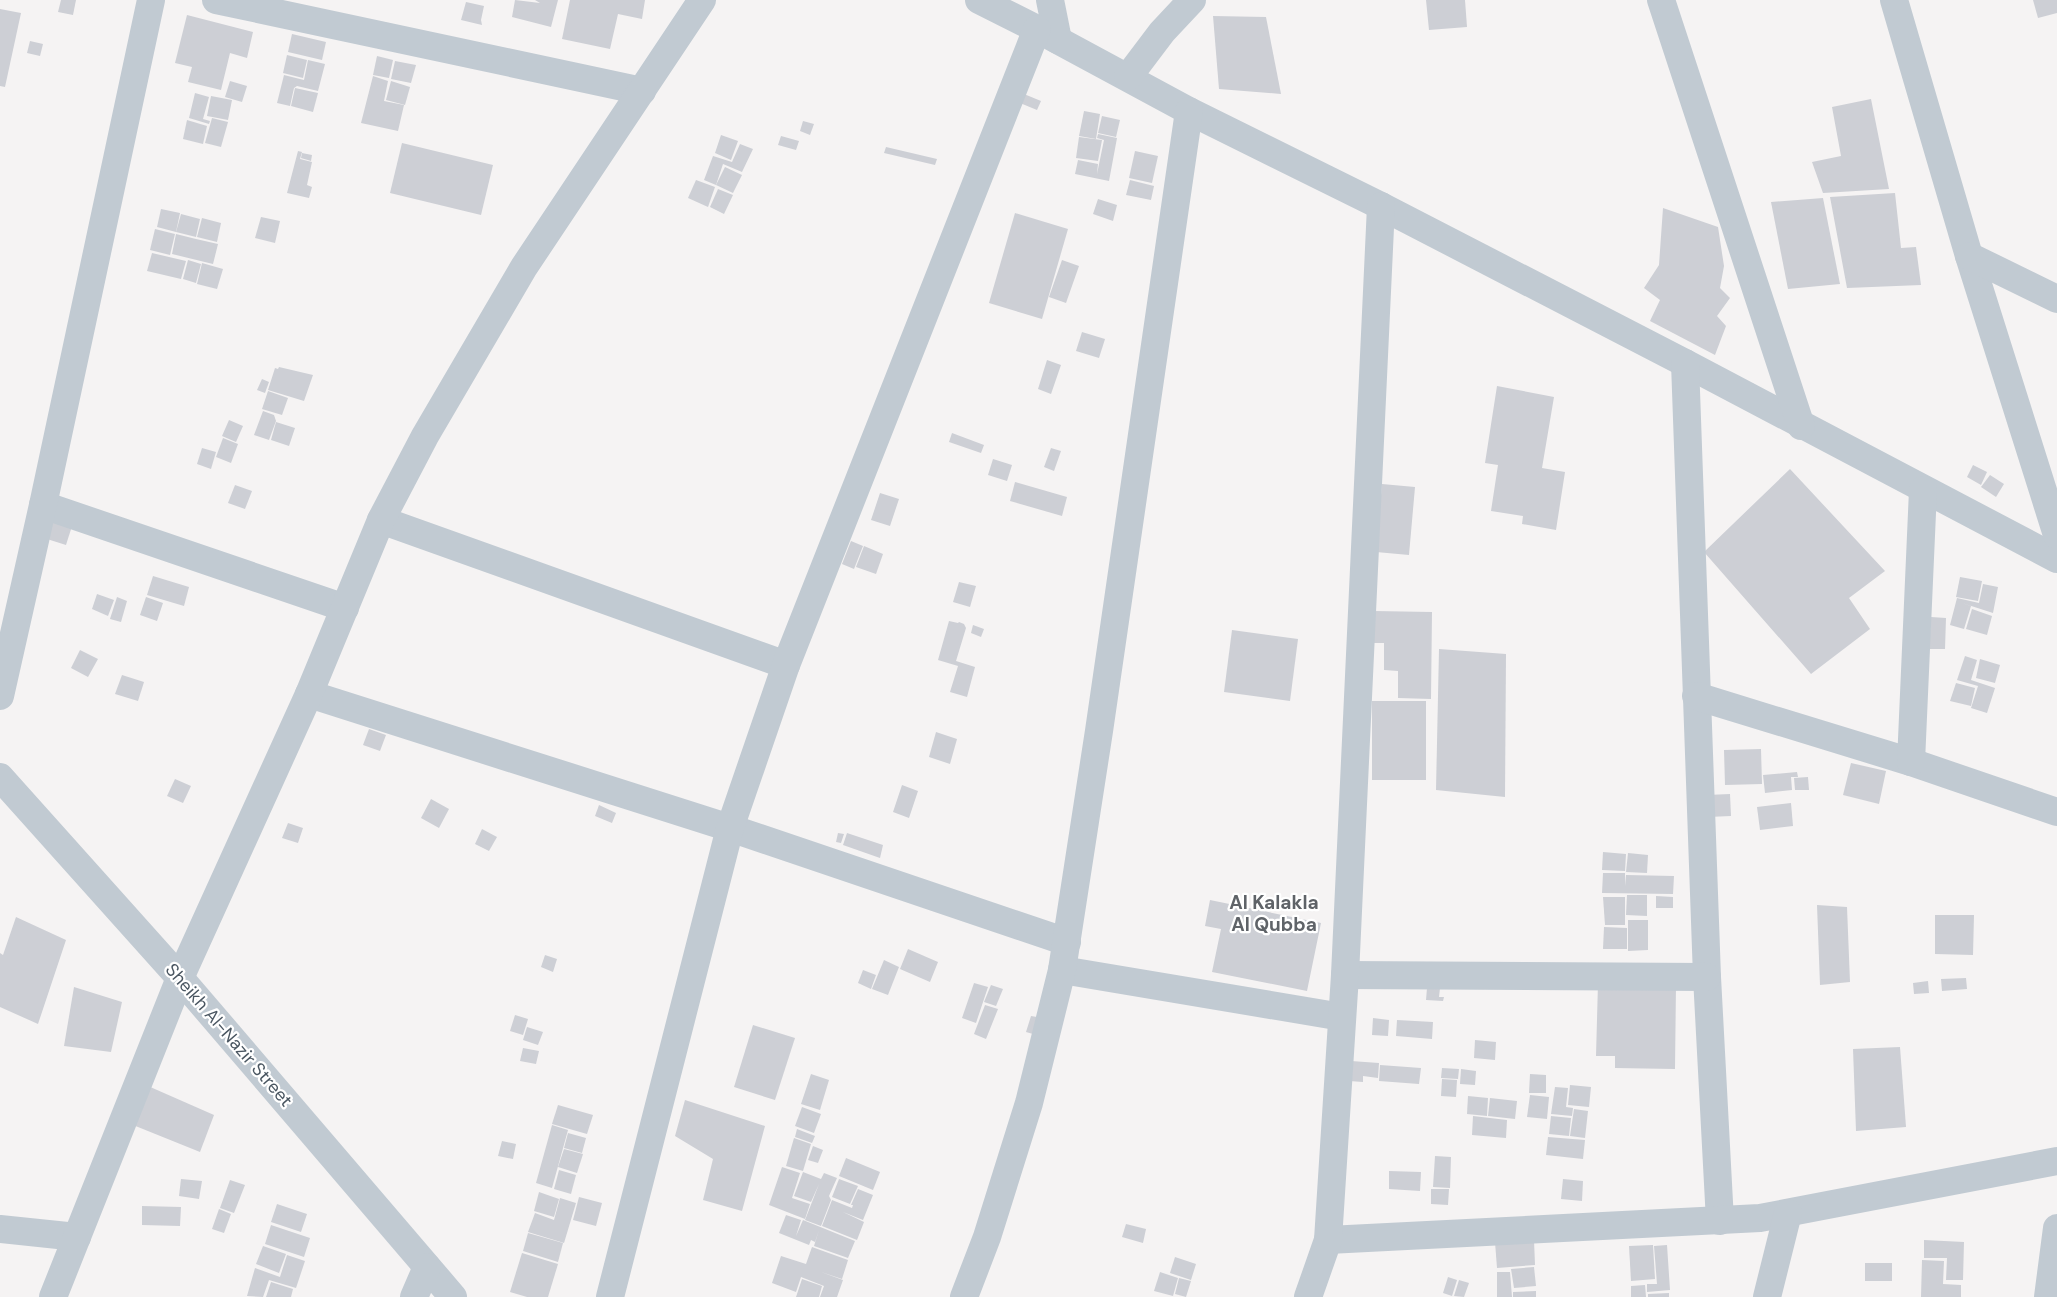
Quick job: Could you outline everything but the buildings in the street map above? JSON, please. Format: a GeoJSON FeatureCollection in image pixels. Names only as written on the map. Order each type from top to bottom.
{"type":"FeatureCollection","features":[{"type":"Feature","properties":{"kind":"street"},"geometry":{"type":"LineString","coordinates":[[0,696],[43,506],[151,0]]}},
{"type":"Feature","properties":{"kind":"street"},"geometry":{"type":"LineString","coordinates":[[216,0],[642,90]]}},
{"type":"Feature","properties":{"kind":"street"},"geometry":{"type":"LineString","coordinates":[[53,1297],[180,978],[309,694],[381,520],[426,436],[524,267],[702,0]]}},
{"type":"Feature","properties":{"kind":"street"},"geometry":{"type":"LineString","coordinates":[[979,0],[1047,34],[1190,111],[1381,206],[1685,363],[2057,559]]}},
{"type":"Feature","properties":{"kind":"street"},"geometry":{"type":"LineString","coordinates":[[610,1297],[730,828],[786,665],[1047,34],[1050,0]]}},
{"type":"Feature","properties":{"kind":"street"},"geometry":{"type":"LineString","coordinates":[[1128,77],[1162,32],[1192,0]]}},
{"type":"Feature","properties":{"kind":"street"},"geometry":{"type":"LineString","coordinates":[[1661,0],[1802,426]]}},
{"type":"Feature","properties":{"kind":"street"},"geometry":{"type":"LineString","coordinates":[[1894,0],[1969,256],[2057,535]]}},
{"type":"Feature","properties":{"kind":"street"},"geometry":{"type":"LineString","coordinates":[[964,1297],[986,1237],[1029,1103],[1062,970],[1190,111]]}},
{"type":"Feature","properties":{"kind":"street"},"geometry":{"type":"LineString","coordinates":[[1308,1297],[1328,1240],[1345,975],[1381,206]]}},
{"type":"Feature","properties":{"kind":"street"},"geometry":{"type":"LineString","coordinates":[[1969,256],[2057,299]]}},
{"type":"Feature","properties":{"kind":"street"},"geometry":{"type":"LineString","coordinates":[[1685,363],[1707,977],[1720,1221]]}},
{"type":"Feature","properties":{"kind":"street"},"geometry":{"type":"LineString","coordinates":[[1911,762],[1923,490]]}},
{"type":"Feature","properties":{"kind":"street"},"geometry":{"type":"LineString","coordinates":[[43,506],[345,608]]}},
{"type":"Feature","properties":{"kind":"street"},"geometry":{"type":"LineString","coordinates":[[381,520],[786,665]]}},
{"type":"Feature","properties":{"kind":"street"},"geometry":{"type":"LineString","coordinates":[[309,694],[730,828],[1067,942]]}},
{"type":"Feature","properties":{"kind":"street"},"geometry":{"type":"LineString","coordinates":[[1696,696],[1911,762],[2057,812]]}},
{"type":"Feature","properties":{"kind":"street","name":"Sheikh Al-Nazir Street"},"geometry":{"type":"LineString","coordinates":[[0,777],[180,978],[453,1297]]}},
{"type":"Feature","properties":{"kind":"street"},"geometry":{"type":"LineString","coordinates":[[1062,970],[1342,1017]]}},
{"type":"Feature","properties":{"kind":"street"},"geometry":{"type":"LineString","coordinates":[[1345,975],[1707,977]]}},
{"type":"Feature","properties":{"kind":"street"},"geometry":{"type":"LineString","coordinates":[[1328,1240],[1720,1221],[1788,1213],[2057,1161]]}},
{"type":"Feature","properties":{"kind":"street"},"geometry":{"type":"LineString","coordinates":[[1767,1297],[1788,1213]]}},
{"type":"Feature","properties":{"kind":"street"},"geometry":{"type":"LineString","coordinates":[[2048,1297],[2057,1228]]}},
{"type":"Feature","properties":{"kind":"street"},"geometry":{"type":"LineString","coordinates":[[0,1229],[76,1237]]}},
{"type":"Feature","properties":{"kind":"street"},"geometry":{"type":"LineString","coordinates":[[414,1297],[427,1267]]}},
{"type":"Feature","properties":{"kind":"district","name":"Al Kalakla Al Qubba"},"geometry":{"type":"Point","coordinates":[1274,913]}}]}
